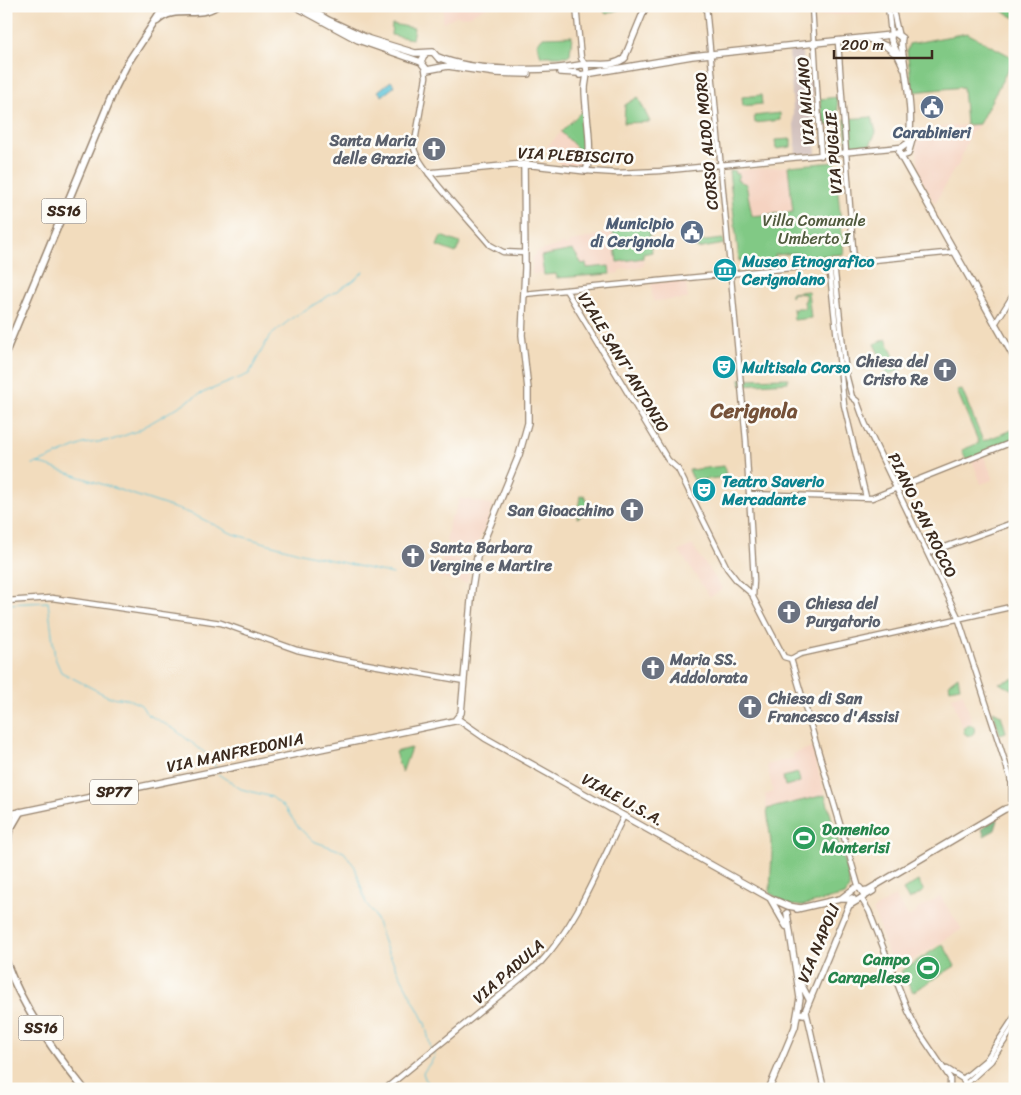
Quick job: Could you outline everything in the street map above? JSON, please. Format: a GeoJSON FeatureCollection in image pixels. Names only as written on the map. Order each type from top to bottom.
{"type":"FeatureCollection","features":[{"type":"Feature","properties":{"kind":"highway"},"geometry":{"type":"LineString","coordinates":[[189,6],[199,12]]}},
{"type":"Feature","properties":{"kind":"highway"},"geometry":{"type":"LineString","coordinates":[[159,14],[174,11],[199,12],[216,6]]}},
{"type":"Feature","properties":{"kind":"highway","name":"SS16"},"geometry":{"type":"LineString","coordinates":[[130,57],[159,14]]}},
{"type":"Feature","properties":{"kind":"highway","name":"SS16"},"geometry":{"type":"LineString","coordinates":[[6,344],[95,125],[130,57],[159,14]]}},
{"type":"Feature","properties":{"kind":"highway","name":"SS16"},"geometry":{"type":"LineString","coordinates":[[6,352],[122,71]]}},
{"type":"Feature","properties":{"kind":"highway"},"geometry":{"type":"LineString","coordinates":[[9,826],[20,812]]}},
{"type":"Feature","properties":{"kind":"highway"},"geometry":{"type":"LineString","coordinates":[[6,858],[9,826],[8,814]]}},
{"type":"Feature","properties":{"kind":"highway","name":"SS16"},"geometry":{"type":"LineString","coordinates":[[6,962],[38,1024],[84,1089]]}},
{"type":"Feature","properties":{"kind":"highway","name":"SS16"},"geometry":{"type":"LineString","coordinates":[[6,972],[24,1009],[45,1043],[79,1089]]}},
{"type":"Feature","properties":{"kind":"main road"},"geometry":{"type":"LineString","coordinates":[[296,6],[358,40],[421,62],[425,69],[448,66],[514,74],[581,74],[711,54],[869,39],[898,33],[901,36],[910,119],[910,138],[904,152],[913,175],[1015,359]]}},
{"type":"Feature","properties":{"kind":"main road"},"geometry":{"type":"LineString","coordinates":[[305,6],[364,37],[409,52],[425,54],[433,52],[438,57],[449,62],[514,70],[615,64],[624,58]]}},
{"type":"Feature","properties":{"kind":"main road"},"geometry":{"type":"LineString","coordinates":[[618,67],[624,58],[646,6]]}},
{"type":"Feature","properties":{"kind":"main road"},"geometry":{"type":"LineString","coordinates":[[891,35],[892,43],[905,70]]}},
{"type":"Feature","properties":{"kind":"main road"},"geometry":{"type":"LineString","coordinates":[[869,39],[892,43],[901,42]]}},
{"type":"Feature","properties":{"kind":"main road"},"geometry":{"type":"LineString","coordinates":[[869,39],[886,46],[898,56]]}},
{"type":"Feature","properties":{"kind":"main road"},"geometry":{"type":"LineString","coordinates":[[421,62],[425,54]]}},
{"type":"Feature","properties":{"kind":"main road"},"geometry":{"type":"LineString","coordinates":[[435,69],[439,63],[438,57]]}},
{"type":"Feature","properties":{"kind":"main road"},"geometry":{"type":"LineString","coordinates":[[624,58],[640,64]]}},
{"type":"Feature","properties":{"kind":"main road"},"geometry":{"type":"LineString","coordinates":[[579,66],[584,87],[589,156],[586,171]]}},
{"type":"Feature","properties":{"kind":"main road"},"geometry":{"type":"LineString","coordinates":[[581,74],[586,66]]}},
{"type":"Feature","properties":{"kind":"main road"},"geometry":{"type":"LineString","coordinates":[[461,718],[472,589],[478,556],[519,455],[528,423],[528,387],[522,335],[525,260],[524,164]]}},
{"type":"Feature","properties":{"kind":"main road","name":"VIA PLEBISCITO"},"geometry":{"type":"LineString","coordinates":[[429,173],[524,164],[586,171]]}},
{"type":"Feature","properties":{"kind":"main road","name":"VIA MANFREDONIA"},"geometry":{"type":"LineString","coordinates":[[20,812],[461,718]]}},
{"type":"Feature","properties":{"kind":"main road","name":"VIALE U.S.A."},"geometry":{"type":"LineString","coordinates":[[461,718],[485,738],[770,898],[784,909],[800,908],[857,894]]}},
{"type":"Feature","properties":{"kind":"main road"},"geometry":{"type":"LineString","coordinates":[[857,894],[907,868],[1005,809],[1013,803],[1014,779]]}},
{"type":"Feature","properties":{"kind":"main road","name":"SP77"},"geometry":{"type":"LineString","coordinates":[[8,814],[20,812]]}},
{"type":"Feature","properties":{"kind":"main road","name":"VIA NAPOLI"},"geometry":{"type":"LineString","coordinates":[[768,1089],[795,1027],[803,1014],[805,998],[813,986],[848,906],[857,894]]}},
{"type":"Feature","properties":{"kind":"main road"},"geometry":{"type":"LineString","coordinates":[[784,909],[798,979],[805,998]]}},
{"type":"Feature","properties":{"kind":"main road"},"geometry":{"type":"LineString","coordinates":[[798,979],[805,998]]}},
{"type":"Feature","properties":{"kind":"main road"},"geometry":{"type":"LineString","coordinates":[[802,986],[813,986]]}},
{"type":"Feature","properties":{"kind":"street"},"geometry":{"type":"LineString","coordinates":[[576,6],[581,58],[579,66]]}},
{"type":"Feature","properties":{"kind":"street","name":"CORSO ALDO MORO"},"geometry":{"type":"LineString","coordinates":[[706,6],[746,440],[754,580],[752,594]]}},
{"type":"Feature","properties":{"kind":"street","name":"VIA MILANO"},"geometry":{"type":"LineString","coordinates":[[812,6],[821,156]]}},
{"type":"Feature","properties":{"kind":"street"},"geometry":{"type":"LineString","coordinates":[[890,6],[891,35]]}},
{"type":"Feature","properties":{"kind":"street"},"geometry":{"type":"LineString","coordinates":[[890,6],[898,33]]}},
{"type":"Feature","properties":{"kind":"street"},"geometry":{"type":"LineString","coordinates":[[882,36],[890,23]]}},
{"type":"Feature","properties":{"kind":"street","name":"VIA PUGLIE"},"geometry":{"type":"LineString","coordinates":[[838,42],[854,262]]}},
{"type":"Feature","properties":{"kind":"street"},"geometry":{"type":"LineString","coordinates":[[581,58],[586,66]]}},
{"type":"Feature","properties":{"kind":"street"},"geometry":{"type":"LineString","coordinates":[[425,69],[426,77],[414,148],[429,173],[490,245],[503,252],[525,253]]}},
{"type":"Feature","properties":{"kind":"street"},"geometry":{"type":"LineString","coordinates":[[426,77],[435,69]]}},
{"type":"Feature","properties":{"kind":"street","name":"VIA PLEBISCITO"},"geometry":{"type":"LineString","coordinates":[[586,171],[616,173],[660,171],[890,150],[904,152]]}},
{"type":"Feature","properties":{"kind":"street"},"geometry":{"type":"LineString","coordinates":[[516,253],[525,246]]}},
{"type":"Feature","properties":{"kind":"street"},"geometry":{"type":"LineString","coordinates":[[524,294],[955,252]]}},
{"type":"Feature","properties":{"kind":"street"},"geometry":{"type":"LineString","coordinates":[[516,253],[525,260]]}},
{"type":"Feature","properties":{"kind":"street"},"geometry":{"type":"LineString","coordinates":[[831,264],[846,374],[852,397],[857,401],[857,406],[853,410],[846,409]]}},
{"type":"Feature","properties":{"kind":"street"},"geometry":{"type":"LineString","coordinates":[[831,264],[844,401],[866,497]]}},
{"type":"Feature","properties":{"kind":"street","name":"VIALE SANT'ANTONIO"},"geometry":{"type":"LineString","coordinates":[[566,290],[662,447],[668,460],[678,469],[723,561],[738,582],[752,594]]}},
{"type":"Feature","properties":{"kind":"street"},"geometry":{"type":"LineString","coordinates":[[995,324],[1015,292]]}},
{"type":"Feature","properties":{"kind":"street"},"geometry":{"type":"LineString","coordinates":[[844,401],[852,397]]}},
{"type":"Feature","properties":{"kind":"street","name":"PIANO SAN ROCCO"},"geometry":{"type":"LineString","coordinates":[[857,406],[958,617],[1006,764],[1014,779]]}},
{"type":"Feature","properties":{"kind":"street"},"geometry":{"type":"LineString","coordinates":[[749,494],[872,498],[1015,441]]}},
{"type":"Feature","properties":{"kind":"street"},"geometry":{"type":"LineString","coordinates":[[928,553],[1015,522]]}},
{"type":"Feature","properties":{"kind":"street"},"geometry":{"type":"LineString","coordinates":[[752,594],[784,656],[791,659],[856,877],[857,894],[870,911],[908,1011],[917,1029],[951,1080],[950,1089]]}},
{"type":"Feature","properties":{"kind":"street"},"geometry":{"type":"LineString","coordinates":[[6,601],[52,598],[221,623],[297,650],[464,681]]}},
{"type":"Feature","properties":{"kind":"street"},"geometry":{"type":"LineString","coordinates":[[791,659],[800,654],[958,617],[1015,606]]}},
{"type":"Feature","properties":{"kind":"street"},"geometry":{"type":"LineString","coordinates":[[1006,764],[1014,779]]}},
{"type":"Feature","properties":{"kind":"street","name":"VIA PADULA"},"geometry":{"type":"LineString","coordinates":[[385,1089],[541,962],[557,945],[569,926],[624,816]]}},
{"type":"Feature","properties":{"kind":"street"},"geometry":{"type":"LineString","coordinates":[[803,1014],[824,1089]]}},
{"type":"Feature","properties":{"kind":"street"},"geometry":{"type":"LineString","coordinates":[[965,1086],[986,1060],[1015,1016]]}},
{"type":"Feature","properties":{"kind":"street"},"geometry":{"type":"LineString","coordinates":[[965,1086],[991,1061],[1015,1025]]}},
{"type":"Feature","properties":{"kind":"street"},"geometry":{"type":"LineString","coordinates":[[941,1064],[958,1077],[965,1086]]}},
{"type":"Feature","properties":{"kind":"street"},"geometry":{"type":"LineString","coordinates":[[951,1080],[958,1077]]}},
{"type":"Feature","properties":{"kind":"shaded area"},"geometry":{"type":"Polygon","coordinates":[[[444,6],[488,6],[467,17],[456,16],[442,22],[444,6]]]}},
{"type":"Feature","properties":{"kind":"shaded area"},"geometry":{"type":"Polygon","coordinates":[[[818,6],[863,6],[860,13],[818,16],[818,6]]]}},
{"type":"Feature","properties":{"kind":"shaded area"},"geometry":{"type":"Polygon","coordinates":[[[801,50],[805,65],[794,67],[795,77],[797,77],[798,82],[812,81],[816,154],[796,155],[789,51],[801,50]]]}},
{"type":"Feature","properties":{"kind":"shaded area"},"geometry":{"type":"Polygon","coordinates":[[[979,124],[971,132],[958,166],[954,169],[935,204],[919,175],[915,129],[979,124]]]}},
{"type":"Feature","properties":{"kind":"shaded area"},"geometry":{"type":"Polygon","coordinates":[[[561,132],[586,157],[585,167],[561,165],[545,149],[561,132]]]}},
{"type":"Feature","properties":{"kind":"shaded area"},"geometry":{"type":"Polygon","coordinates":[[[788,166],[793,212],[734,219],[729,171],[788,166]]]}},
{"type":"Feature","properties":{"kind":"shaded area"},"geometry":{"type":"Polygon","coordinates":[[[648,225],[652,252],[643,254],[644,266],[619,270],[619,273],[584,277],[583,275],[557,278],[556,274],[532,274],[532,258],[537,252],[564,243],[565,246],[568,243],[608,232],[648,225]]]}},
{"type":"Feature","properties":{"kind":"shaded area"},"geometry":{"type":"Polygon","coordinates":[[[686,280],[688,299],[653,301],[651,283],[686,280]]]}},
{"type":"Feature","properties":{"kind":"shaded area"},"geometry":{"type":"Polygon","coordinates":[[[983,455],[993,477],[992,480],[981,484],[972,460],[983,455]]]}},
{"type":"Feature","properties":{"kind":"shaded area"},"geometry":{"type":"Polygon","coordinates":[[[460,498],[494,505],[476,549],[446,542],[450,518],[454,514],[460,498]]]}},
{"type":"Feature","properties":{"kind":"shaded area"},"geometry":{"type":"Polygon","coordinates":[[[692,545],[723,589],[710,597],[679,551],[692,545]]]}},
{"type":"Feature","properties":{"kind":"shaded area"},"geometry":{"type":"Polygon","coordinates":[[[443,556],[472,562],[467,583],[439,577],[443,556]]]}},
{"type":"Feature","properties":{"kind":"shaded area"},"geometry":{"type":"Polygon","coordinates":[[[963,693],[972,722],[961,726],[952,697],[963,693]]]}},
{"type":"Feature","properties":{"kind":"shaded area"},"geometry":{"type":"Polygon","coordinates":[[[812,747],[825,795],[767,809],[765,795],[773,792],[767,765],[794,758],[793,754],[812,747]]]}},
{"type":"Feature","properties":{"kind":"shaded area"},"geometry":{"type":"Polygon","coordinates":[[[895,896],[909,917],[917,912],[916,910],[940,896],[962,929],[894,972],[873,910],[895,896]]]}},
{"type":"Feature","properties":{"kind":"green space"},"geometry":{"type":"Polygon","coordinates":[[[601,6],[628,6],[606,14],[601,6]]]}},
{"type":"Feature","properties":{"kind":"green space"},"geometry":{"type":"Polygon","coordinates":[[[993,6],[1015,6],[1015,18],[993,6]]]}},
{"type":"Feature","properties":{"kind":"green space"},"geometry":{"type":"Polygon","coordinates":[[[392,24],[414,28],[412,39],[391,35],[392,24]]]}},
{"type":"Feature","properties":{"kind":"green space"},"geometry":{"type":"Polygon","coordinates":[[[967,33],[1014,58],[979,124],[966,125],[963,87],[913,92],[907,51],[909,44],[967,33]]]}},
{"type":"Feature","properties":{"kind":"green space"},"geometry":{"type":"Polygon","coordinates":[[[572,36],[570,54],[567,56],[541,56],[537,44],[543,37],[572,36]]]}},
{"type":"Feature","properties":{"kind":"green space"},"geometry":{"type":"Polygon","coordinates":[[[761,95],[762,104],[743,106],[742,97],[761,95]]]}},
{"type":"Feature","properties":{"kind":"green space"},"geometry":{"type":"Polygon","coordinates":[[[638,97],[650,122],[624,123],[625,105],[638,97]]]}},
{"type":"Feature","properties":{"kind":"green space"},"geometry":{"type":"Polygon","coordinates":[[[837,97],[839,124],[823,125],[820,99],[837,97]]]}},
{"type":"Feature","properties":{"kind":"green space"},"geometry":{"type":"Polygon","coordinates":[[[583,110],[586,157],[561,132],[583,110]]]}},
{"type":"Feature","properties":{"kind":"green space"},"geometry":{"type":"Polygon","coordinates":[[[780,113],[780,120],[755,123],[754,116],[780,113]]]}},
{"type":"Feature","properties":{"kind":"green space"},"geometry":{"type":"Polygon","coordinates":[[[872,117],[876,132],[870,145],[847,147],[845,119],[872,117]]]}},
{"type":"Feature","properties":{"kind":"green space"},"geometry":{"type":"Polygon","coordinates":[[[791,139],[791,147],[776,149],[775,140],[791,139]]]}},
{"type":"Feature","properties":{"kind":"green space","name":"Villa Comunale Umberto I"},"geometry":{"type":"Polygon","coordinates":[[[835,162],[844,254],[797,258],[796,253],[775,255],[775,261],[744,265],[743,260],[739,261],[729,171],[734,170],[735,174],[739,174],[737,180],[746,184],[752,216],[793,212],[788,166],[835,162]]]}},
{"type":"Feature","properties":{"kind":"green space"},"geometry":{"type":"Polygon","coordinates":[[[648,225],[652,252],[643,254],[643,258],[617,262],[613,231],[648,225]]]}},
{"type":"Feature","properties":{"kind":"green space"},"geometry":{"type":"Polygon","coordinates":[[[441,236],[460,243],[456,253],[437,246],[441,236]]]}},
{"type":"Feature","properties":{"kind":"green space"},"geometry":{"type":"Polygon","coordinates":[[[723,239],[724,244],[697,249],[696,242],[723,239]]]}},
{"type":"Feature","properties":{"kind":"green space"},"geometry":{"type":"Polygon","coordinates":[[[573,250],[582,264],[586,263],[587,268],[609,266],[610,274],[557,278],[556,274],[544,275],[541,256],[573,250]]]}},
{"type":"Feature","properties":{"kind":"green space"},"geometry":{"type":"Polygon","coordinates":[[[808,291],[811,318],[794,320],[793,308],[795,311],[796,308],[805,308],[804,301],[806,300],[805,294],[793,293],[791,297],[791,293],[808,291]]]}},
{"type":"Feature","properties":{"kind":"green space"},"geometry":{"type":"Polygon","coordinates":[[[886,339],[896,361],[885,366],[874,344],[886,339]]]}},
{"type":"Feature","properties":{"kind":"green space"},"geometry":{"type":"Polygon","coordinates":[[[897,362],[900,370],[888,375],[885,368],[897,362]]]}},
{"type":"Feature","properties":{"kind":"green space"},"geometry":{"type":"Polygon","coordinates":[[[788,378],[788,382],[741,385],[740,379],[788,378]]]}},
{"type":"Feature","properties":{"kind":"green space"},"geometry":{"type":"Polygon","coordinates":[[[962,390],[983,441],[1015,429],[1015,441],[966,460],[962,450],[979,443],[957,391],[962,390]]]}},
{"type":"Feature","properties":{"kind":"green space"},"geometry":{"type":"Polygon","coordinates":[[[724,466],[726,469],[725,477],[694,481],[689,470],[724,466]]]}},
{"type":"Feature","properties":{"kind":"green space"},"geometry":{"type":"Polygon","coordinates":[[[584,495],[592,510],[577,518],[580,496],[584,495]]]}},
{"type":"Feature","properties":{"kind":"green space"},"geometry":{"type":"Polygon","coordinates":[[[958,676],[960,687],[950,689],[949,683],[958,676]]]}},
{"type":"Feature","properties":{"kind":"green space"},"geometry":{"type":"Polygon","coordinates":[[[1015,678],[1013,690],[999,683],[1015,678]]]}},
{"type":"Feature","properties":{"kind":"green space"},"geometry":{"type":"Polygon","coordinates":[[[993,711],[1001,715],[1006,732],[1000,734],[993,711]]]}},
{"type":"Feature","properties":{"kind":"green space"},"geometry":{"type":"Polygon","coordinates":[[[969,724],[975,730],[969,736],[963,730],[969,724]]]}},
{"type":"Feature","properties":{"kind":"green space"},"geometry":{"type":"Polygon","coordinates":[[[411,748],[402,773],[395,752],[411,748]]]}},
{"type":"Feature","properties":{"kind":"green space"},"geometry":{"type":"Polygon","coordinates":[[[798,773],[800,782],[785,786],[783,777],[798,773]]]}},
{"type":"Feature","properties":{"kind":"green space","name":"Domenico Monterisi"},"geometry":{"type":"Polygon","coordinates":[[[825,795],[849,879],[849,888],[845,895],[801,906],[789,905],[770,893],[772,851],[767,809],[825,795]]]}},
{"type":"Feature","properties":{"kind":"green space"},"geometry":{"type":"Polygon","coordinates":[[[996,819],[998,820],[995,830],[984,836],[982,828],[996,819]]]}},
{"type":"Feature","properties":{"kind":"green space"},"geometry":{"type":"Polygon","coordinates":[[[918,881],[924,891],[909,900],[903,890],[918,881]]]}},
{"type":"Feature","properties":{"kind":"green space","name":"Campo Carapellese"},"geometry":{"type":"Polygon","coordinates":[[[943,944],[955,966],[913,992],[901,971],[943,944]]]}},
{"type":"Feature","properties":{"kind":"water"},"geometry":{"type":"Polygon","coordinates":[[[391,81],[395,86],[382,96],[378,91],[391,81]]]}},
{"type":"Feature","properties":{"kind":"waterway"},"geometry":{"type":"LineString","coordinates":[[38,463],[83,444],[112,440],[137,431],[200,394],[249,374],[269,337],[292,318],[353,281],[364,271]]}},
{"type":"Feature","properties":{"kind":"waterway"},"geometry":{"type":"LineString","coordinates":[[33,464],[38,463],[192,514],[233,534],[309,555],[393,574]]}},
{"type":"Feature","properties":{"kind":"waterway"},"geometry":{"type":"LineString","coordinates":[[6,604],[48,602],[55,658],[61,672],[109,697],[128,699],[141,705],[147,714],[174,729],[209,756],[216,768]]}},
{"type":"Feature","properties":{"kind":"waterway"},"geometry":{"type":"LineString","coordinates":[[218,774],[241,789],[272,797],[286,809],[298,827],[313,841],[344,852],[355,867],[366,903],[374,914],[387,950],[425,1023],[431,1049]]}},
{"type":"Feature","properties":{"kind":"waterway"},"geometry":{"type":"LineString","coordinates":[[429,1089],[423,1073],[435,1056],[433,1053]]}},
{"type":"Feature","properties":{"kind":"place","name":"Carabinieri"},"geometry":{"type":"Point","coordinates":[932,107]}},
{"type":"Feature","properties":{"kind":"place","name":"Santa Maria delle Grazie"},"geometry":{"type":"Point","coordinates":[434,149]}},
{"type":"Feature","properties":{"kind":"place","name":"Municipio di Cerignola"},"geometry":{"type":"Point","coordinates":[692,232]}},
{"type":"Feature","properties":{"kind":"place","name":"Museo Etnografico Cerignolano"},"geometry":{"type":"Point","coordinates":[725,270]}},
{"type":"Feature","properties":{"kind":"place","name":"Multisala Corso"},"geometry":{"type":"Point","coordinates":[724,367]}},
{"type":"Feature","properties":{"kind":"place","name":"Chiesa del Cristo Re"},"geometry":{"type":"Point","coordinates":[945,370]}},
{"type":"Feature","properties":{"kind":"place","name":"Teatro Saverio Mercadante"},"geometry":{"type":"Point","coordinates":[704,490]}},
{"type":"Feature","properties":{"kind":"place","name":"San Gioacchino"},"geometry":{"type":"Point","coordinates":[632,510]}},
{"type":"Feature","properties":{"kind":"place","name":"Santa Barbara Vergine e Martire"},"geometry":{"type":"Point","coordinates":[413,556]}},
{"type":"Feature","properties":{"kind":"place","name":"Chiesa del Purgatorio"},"geometry":{"type":"Point","coordinates":[789,612]}},
{"type":"Feature","properties":{"kind":"place","name":"Maria SS. Addolorata"},"geometry":{"type":"Point","coordinates":[653,668]}},
{"type":"Feature","properties":{"kind":"place","name":"Chiesa di San Francesco d'Assisi"},"geometry":{"type":"Point","coordinates":[750,707]}},
{"type":"Feature","properties":{"kind":"place","name":"Domenico Monterisi"},"geometry":{"type":"Point","coordinates":[804,838]}},
{"type":"Feature","properties":{"kind":"place","name":"Campo Carapellese"},"geometry":{"type":"Point","coordinates":[928,968]}},
{"type":"Feature","properties":{"kind":"district","name":"Cerignola"},"geometry":{"type":"Point","coordinates":[754,411]}}]}
